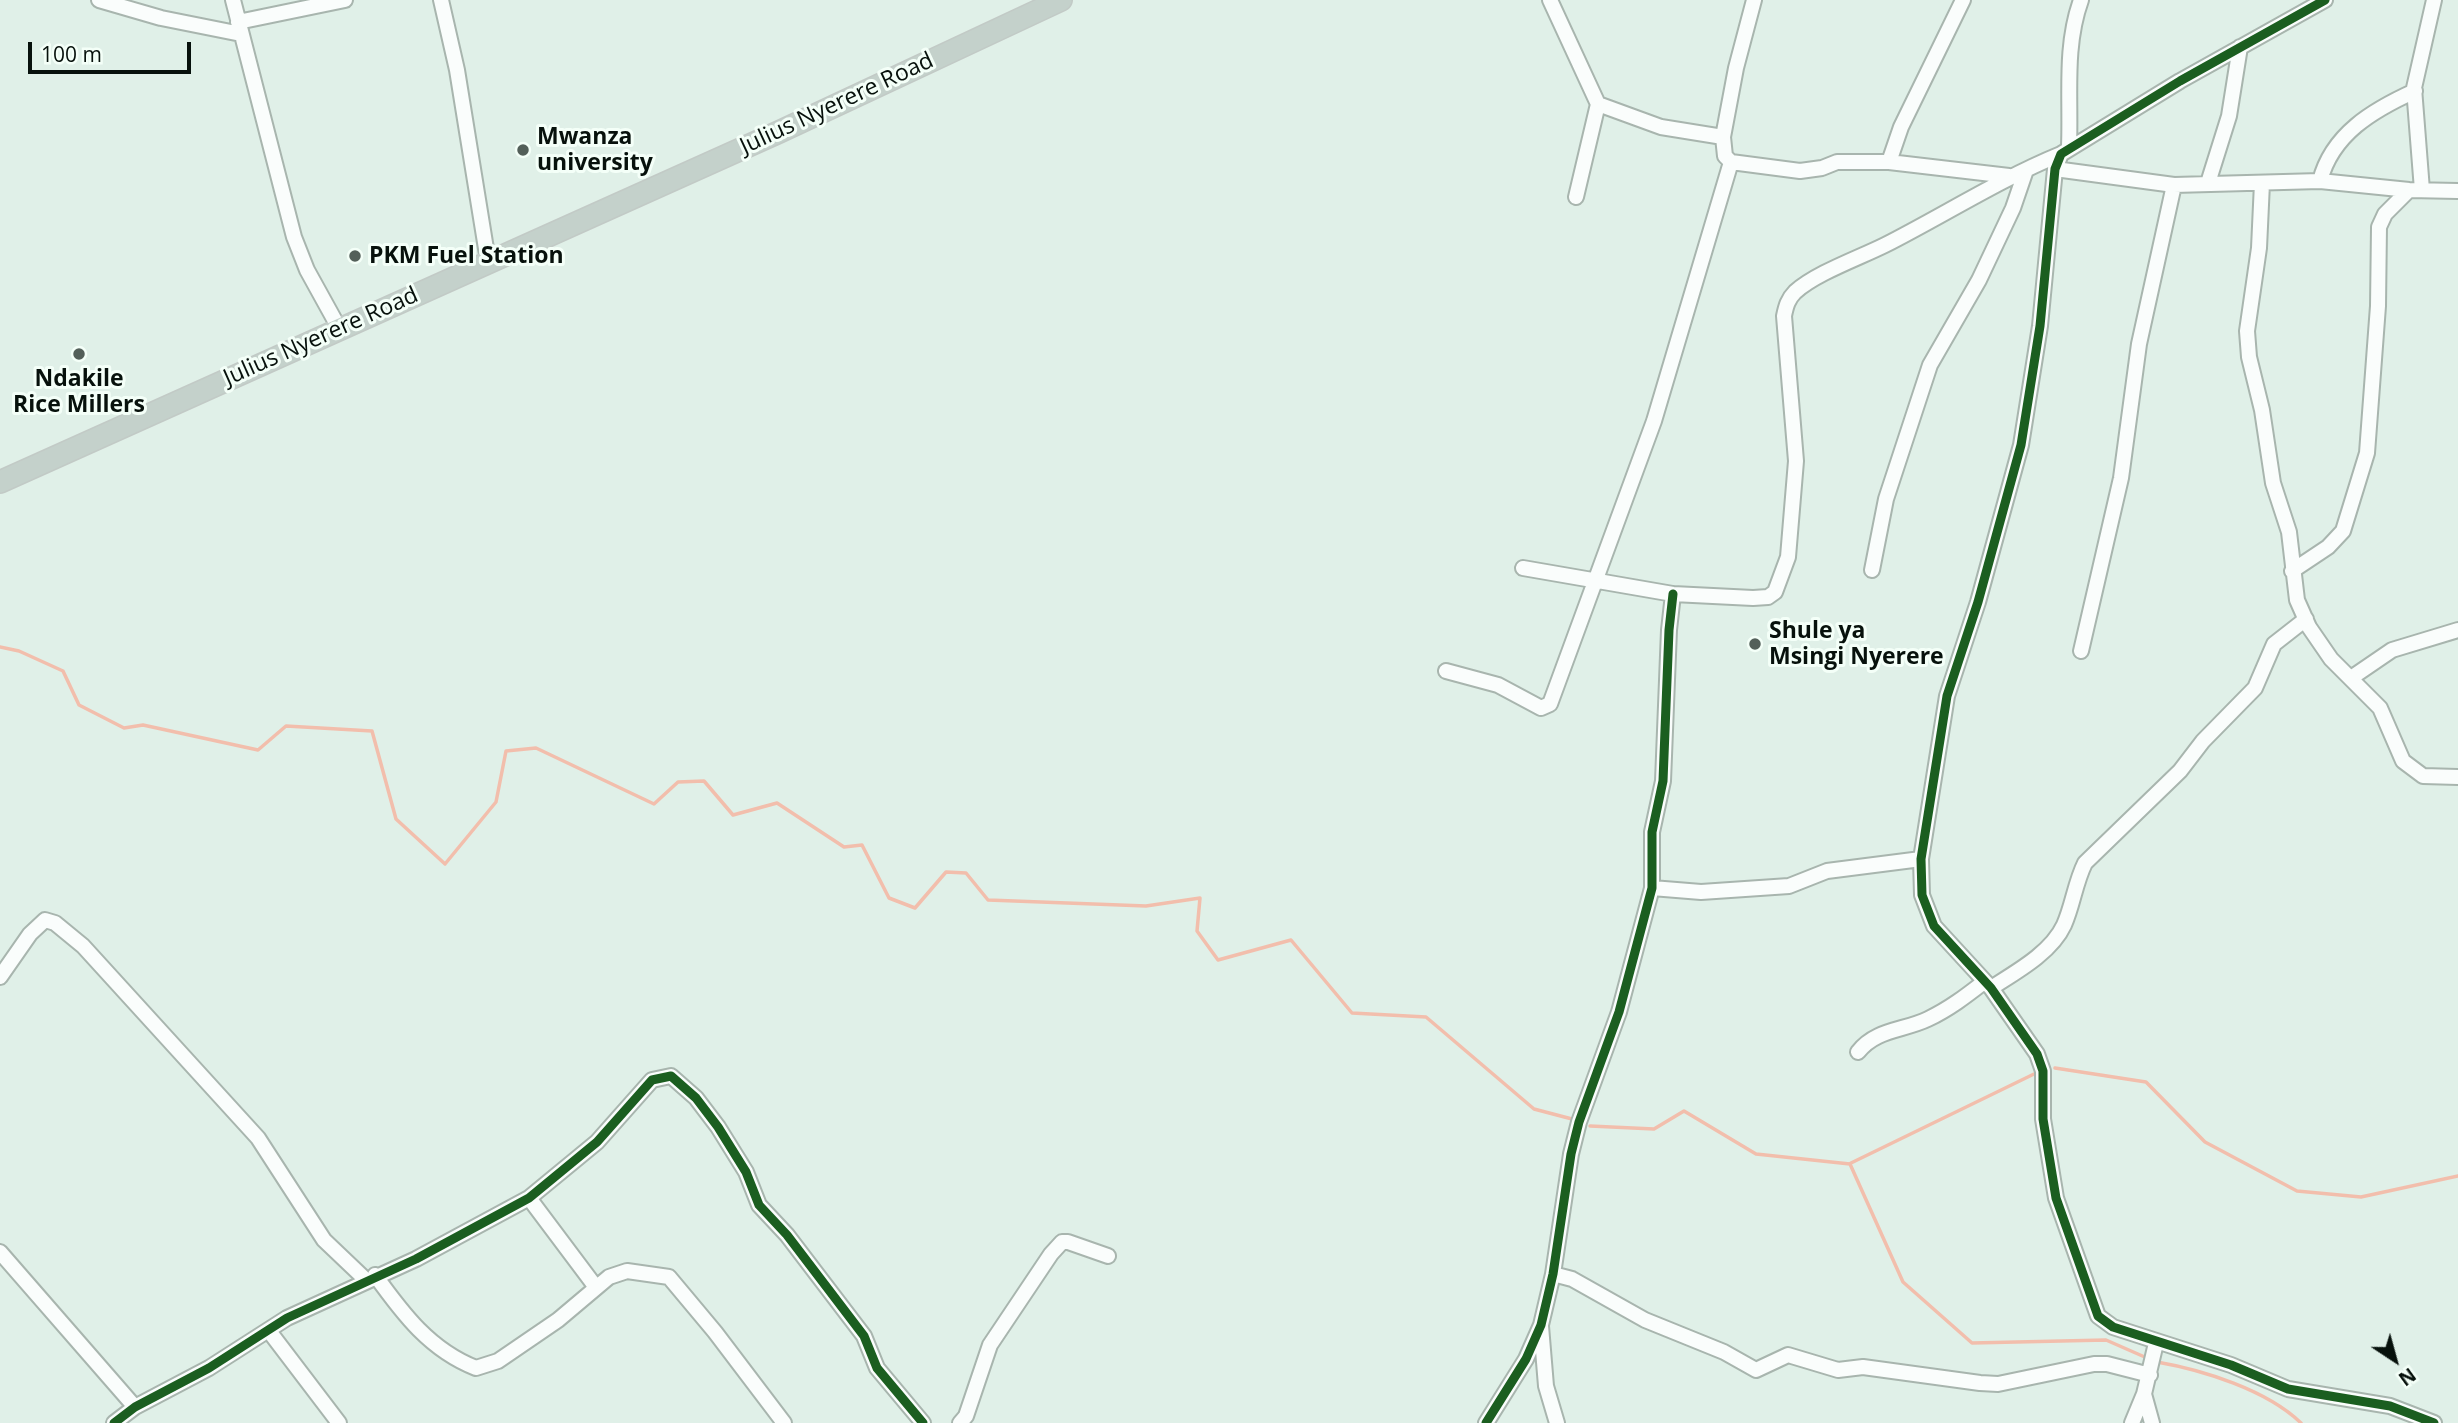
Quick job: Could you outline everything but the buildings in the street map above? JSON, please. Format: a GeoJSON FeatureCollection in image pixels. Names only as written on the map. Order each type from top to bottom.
{"type":"FeatureCollection","features":[{"type":"Feature","properties":{"kind":"highway","name":"Julius Nyerere Road"},"geometry":{"type":"LineString","coordinates":[[0,482],[779,132],[1061,0]]}},
{"type":"Feature","properties":{"kind":"street"},"geometry":{"type":"LineString","coordinates":[[99,0],[161,18],[239,28],[345,0]]}},
{"type":"Feature","properties":{"kind":"street"},"geometry":{"type":"LineString","coordinates":[[233,0],[294,237],[307,270],[340,328]]}},
{"type":"Feature","properties":{"kind":"street"},"geometry":{"type":"LineString","coordinates":[[441,0],[457,70],[488,261]]}},
{"type":"Feature","properties":{"kind":"street"},"geometry":{"type":"LineString","coordinates":[[1550,0],[1598,104],[1576,197]]}},
{"type":"Feature","properties":{"kind":"street"},"geometry":{"type":"LineString","coordinates":[[1754,0],[1736,68],[1723,137],[1725,156],[1731,162],[1800,171],[1822,168],[1837,162],[1889,162],[2009,176]]}},
{"type":"Feature","properties":{"kind":"street"},"geometry":{"type":"LineString","coordinates":[[1889,162],[1901,128],[1963,0]]}},
{"type":"Feature","properties":{"kind":"street"},"geometry":{"type":"LineString","coordinates":[[2081,0],[2072,30],[2065,150],[2055,169],[2040,326],[2021,445],[1978,601],[1947,696],[1921,859],[1922,894],[1934,926],[1988,985],[2037,1054],[2043,1071],[2043,1119],[2056,1198],[2098,1316],[2113,1327],[2231,1366],[2288,1389],[2390,1406],[2434,1423]]}},
{"type":"Feature","properties":{"kind":"street"},"geometry":{"type":"LineString","coordinates":[[1523,568],[1673,594],[1768,597],[1775,592],[1788,556],[1796,461],[1784,316],[1787,301],[1797,290],[1917,229],[2009,176],[2065,150],[2325,0]]}},
{"type":"Feature","properties":{"kind":"street"},"geometry":{"type":"LineString","coordinates":[[2415,190],[2414,91],[2434,0]]}},
{"type":"Feature","properties":{"kind":"street"},"geometry":{"type":"LineString","coordinates":[[2208,183],[2229,116],[2240,47]]}},
{"type":"Feature","properties":{"kind":"street"},"geometry":{"type":"LineString","coordinates":[[2320,181],[2334,148],[2352,128],[2377,109],[2414,91]]}},
{"type":"Feature","properties":{"kind":"street"},"geometry":{"type":"LineString","coordinates":[[1598,104],[1661,127],[1723,137]]}},
{"type":"Feature","properties":{"kind":"street"},"geometry":{"type":"LineString","coordinates":[[1446,671],[1499,685],[1539,707],[1546,707],[1572,651],[1654,421],[1731,162]]}},
{"type":"Feature","properties":{"kind":"street"},"geometry":{"type":"LineString","coordinates":[[2055,169],[2174,185],[2320,181],[2415,190],[2458,191]]}},
{"type":"Feature","properties":{"kind":"street"},"geometry":{"type":"LineString","coordinates":[[1872,570],[1886,499],[1930,365],[1979,280],[2013,208],[2026,170]]}},
{"type":"Feature","properties":{"kind":"street"},"geometry":{"type":"LineString","coordinates":[[2262,183],[2259,248],[2247,331],[2249,357],[2262,410],[2275,490],[2289,532],[2297,600],[2331,659],[2385,716],[2395,748],[2403,761],[2423,776],[2458,777]]}},
{"type":"Feature","properties":{"kind":"street"},"geometry":{"type":"LineString","coordinates":[[2081,651],[2120,478],[2139,344],[2174,185]]}},
{"type":"Feature","properties":{"kind":"street"},"geometry":{"type":"LineString","coordinates":[[2292,571],[2338,538],[2362,471],[2370,424],[2379,227],[2385,214],[2415,190]]}},
{"type":"Feature","properties":{"kind":"street"},"geometry":{"type":"LineString","coordinates":[[1486,1423],[1526,1359],[1541,1325],[1553,1274],[1571,1154],[1579,1122],[1619,1012],[1653,888],[1652,832],[1663,781],[1669,629],[1673,594]]}},
{"type":"Feature","properties":{"kind":"street"},"geometry":{"type":"LineString","coordinates":[[1858,1052],[1868,1040],[1925,1021],[1950,1008],[2056,938],[2064,924],[2077,879],[2085,863],[2180,771],[2203,741],[2255,688],[2274,644],[2306,619]]}},
{"type":"Feature","properties":{"kind":"street"},"geometry":{"type":"LineString","coordinates":[[2351,678],[2392,650],[2458,630]]}},
{"type":"Feature","properties":{"kind":"street"},"geometry":{"type":"LineString","coordinates":[[1653,888],[1701,892],[1788,886],[1827,871],[1921,859]]}},
{"type":"Feature","properties":{"kind":"street"},"geometry":{"type":"LineString","coordinates":[[0,977],[38,924],[45,920],[65,930],[146,1012],[258,1138],[324,1240],[371,1278],[417,1329],[453,1357],[476,1368],[498,1361],[558,1320],[595,1286],[627,1271],[669,1277],[709,1323],[784,1423]]}},
{"type":"Feature","properties":{"kind":"street"},"geometry":{"type":"LineString","coordinates":[[114,1423],[135,1408],[209,1368],[287,1318],[416,1259],[528,1198],[597,1142],[652,1080],[671,1076],[696,1098],[718,1127],[746,1172],[759,1205],[788,1235],[864,1336],[877,1368],[923,1423]]}},
{"type":"Feature","properties":{"kind":"street"},"geometry":{"type":"LineString","coordinates":[[528,1198],[595,1286]]}},
{"type":"Feature","properties":{"kind":"street"},"geometry":{"type":"LineString","coordinates":[[960,1423],[965,1416],[990,1345],[1051,1254],[1062,1242],[1068,1242],[1108,1256]]}},
{"type":"Feature","properties":{"kind":"street"},"geometry":{"type":"LineString","coordinates":[[3,1261],[135,1408]]}},
{"type":"Feature","properties":{"kind":"street"},"geometry":{"type":"LineString","coordinates":[[1553,1274],[1572,1279],[1645,1320],[1724,1352],[1756,1370],[1788,1356],[1838,1370],[1863,1367],[1989,1383],[2094,1364],[2106,1364],[2150,1375]]}},
{"type":"Feature","properties":{"kind":"street"},"geometry":{"type":"LineString","coordinates":[[1541,1325],[1546,1386],[1557,1423]]}},
{"type":"Feature","properties":{"kind":"street"},"geometry":{"type":"LineString","coordinates":[[269,1331],[339,1423]]}},
{"type":"Feature","properties":{"kind":"street"},"geometry":{"type":"LineString","coordinates":[[2132,1423],[2150,1375],[2156,1343]]}},
{"type":"Feature","properties":{"kind":"street"},"geometry":{"type":"LineString","coordinates":[[2144,1394],[2152,1423]]}},
{"type":"Feature","properties":{"kind":"waterway"},"geometry":{"type":"LineString","coordinates":[[0,647],[19,651],[63,671],[79,705],[124,728],[143,725],[258,750],[286,726],[372,731],[396,819],[445,864],[496,802],[506,751],[536,748],[654,804],[678,782],[704,781],[733,815],[777,803],[844,847],[862,845],[889,898],[915,908],[946,872],[966,873],[988,900],[1146,906],[1200,898],[1197,931],[1218,960],[1291,940],[1352,1013],[1426,1017],[1534,1109],[1572,1119]]}},
{"type":"Feature","properties":{"kind":"waterway"},"geometry":{"type":"LineString","coordinates":[[2055,1068],[2146,1082],[2205,1142],[2297,1191],[2361,1197],[2458,1176]]}},
{"type":"Feature","properties":{"kind":"waterway"},"geometry":{"type":"LineString","coordinates":[[1851,1163],[2034,1074]]}},
{"type":"Feature","properties":{"kind":"waterway"},"geometry":{"type":"LineString","coordinates":[[1590,1126],[1654,1129],[1684,1111],[1756,1154],[1850,1164],[1903,1282],[1972,1343],[2106,1340],[2147,1358]]}},
{"type":"Feature","properties":{"kind":"waterway"},"geometry":{"type":"LineString","coordinates":[[2157,1362],[2214,1376],[2253,1391],[2287,1411],[2301,1423]]}},
{"type":"Feature","properties":{"kind":"cycle path"},"geometry":{"type":"LineString","coordinates":[[2325,0],[2180,81],[2061,154],[2055,169],[2040,326],[2021,445],[1978,602],[1947,696],[1921,859],[1922,895],[1934,926],[1991,988],[2037,1054],[2043,1071],[2043,1119],[2056,1198],[2098,1316],[2113,1327],[2231,1365],[2288,1389],[2390,1406],[2434,1423]]}},
{"type":"Feature","properties":{"kind":"cycle path"},"geometry":{"type":"LineString","coordinates":[[1486,1423],[1526,1359],[1541,1325],[1553,1274],[1571,1154],[1579,1122],[1619,1012],[1652,888],[1652,832],[1663,781],[1673,594]]}},
{"type":"Feature","properties":{"kind":"cycle path"},"geometry":{"type":"LineString","coordinates":[[114,1423],[135,1407],[209,1368],[287,1318],[416,1259],[529,1198],[597,1142],[652,1080],[671,1076],[696,1098],[718,1127],[746,1172],[759,1205],[787,1235],[864,1336],[877,1368],[923,1423]]}},
{"type":"Feature","properties":{"kind":"place","name":"Mwanza university"},"geometry":{"type":"Point","coordinates":[523,150]}},
{"type":"Feature","properties":{"kind":"place","name":"PKM Fuel Station"},"geometry":{"type":"Point","coordinates":[355,256]}},
{"type":"Feature","properties":{"kind":"place","name":"Ndakile Rice Millers"},"geometry":{"type":"Point","coordinates":[79,354]}},
{"type":"Feature","properties":{"kind":"place","name":"Shule ya Msingi Nyerere"},"geometry":{"type":"Point","coordinates":[1755,644]}}]}
